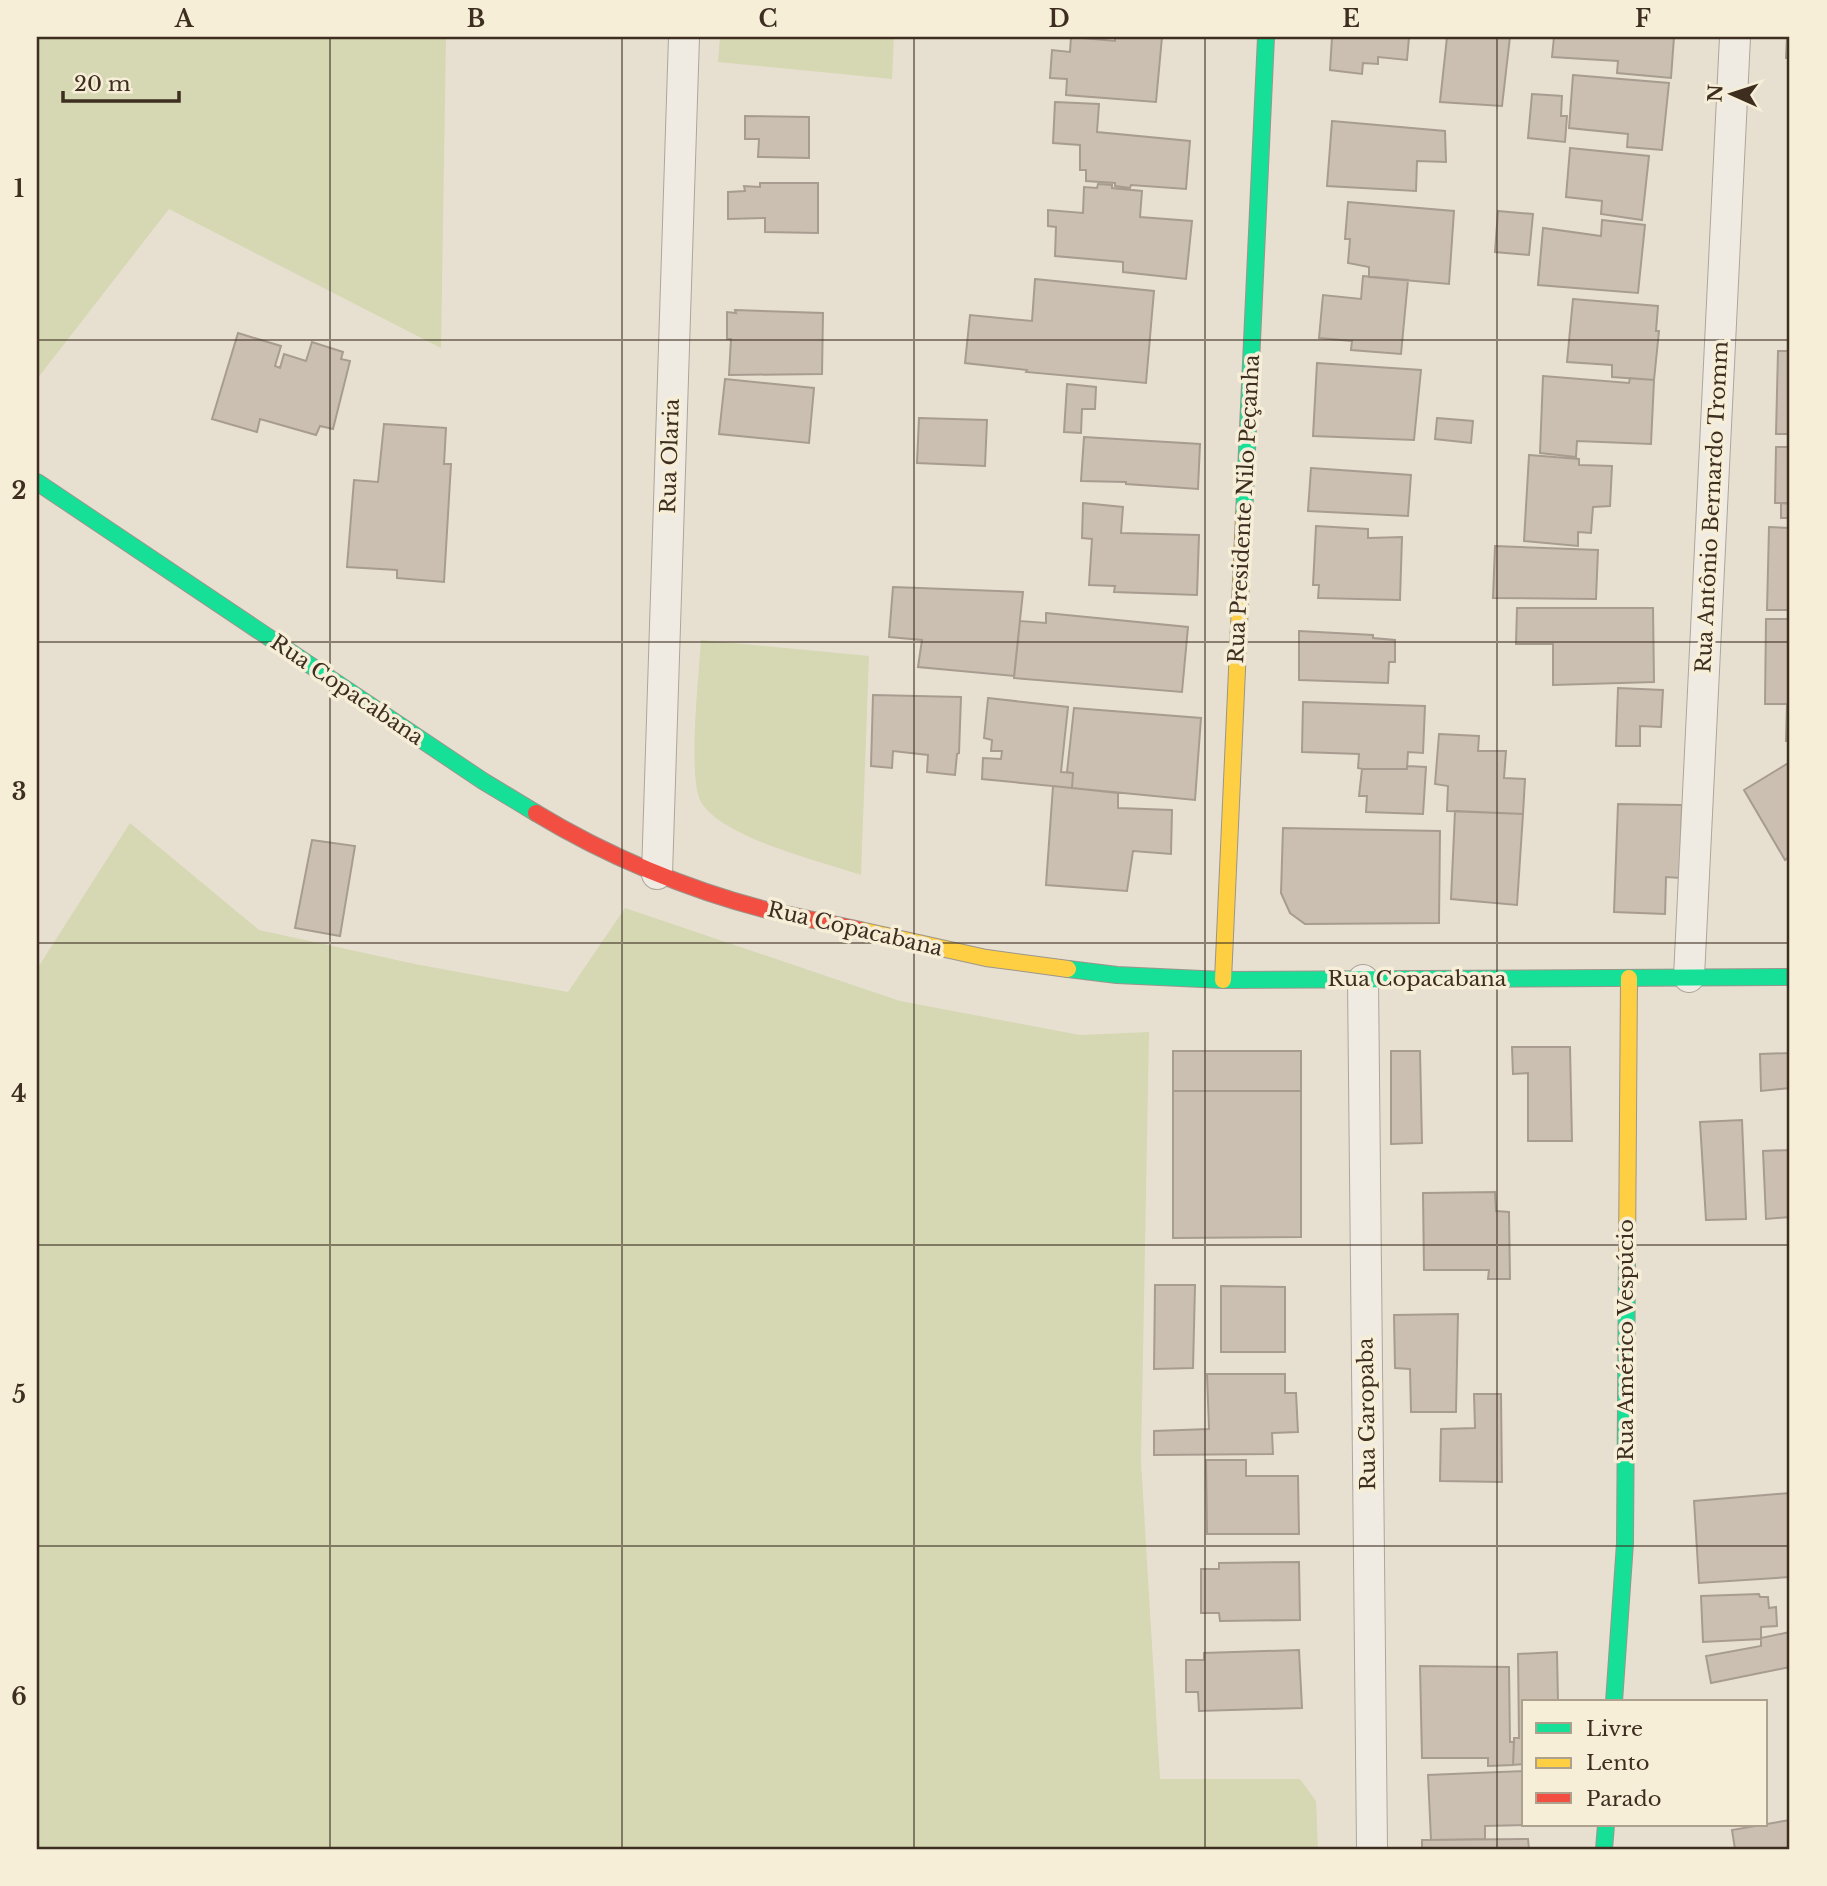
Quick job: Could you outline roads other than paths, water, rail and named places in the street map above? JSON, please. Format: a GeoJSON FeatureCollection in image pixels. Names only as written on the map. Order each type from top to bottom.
{"type":"FeatureCollection","features":[{"type":"Feature","properties":{"kind":"main road","name":"Rua Presidente Nilo Peçanha"},"geometry":{"type":"LineString","coordinates":[[1223,980],[1266,37]]}},
{"type":"Feature","properties":{"kind":"main road","name":"Rua Copacabana"},"geometry":{"type":"LineString","coordinates":[[37,482],[483,781],[572,835],[657,874],[764,909],[986,958],[1116,975],[1223,980],[1790,977]]}},
{"type":"Feature","properties":{"kind":"main road","name":"Rua Américo Vespúcio"},"geometry":{"type":"LineString","coordinates":[[1614,1700],[1625,1543],[1629,978]]}},
{"type":"Feature","properties":{"kind":"main road"},"geometry":{"type":"LineString","coordinates":[[1604,1849],[1606,1826]]}},
{"type":"Feature","properties":{"kind":"street","name":"Rua Olaria"},"geometry":{"type":"LineString","coordinates":[[657,874],[684,37]]}},
{"type":"Feature","properties":{"kind":"street","name":"Rua Antônio Bernardo Tromm"},"geometry":{"type":"LineString","coordinates":[[1689,977],[1735,37]]}},
{"type":"Feature","properties":{"kind":"street","name":"Rua Garopaba"},"geometry":{"type":"LineString","coordinates":[[1363,980],[1372,1849]]}}]}
